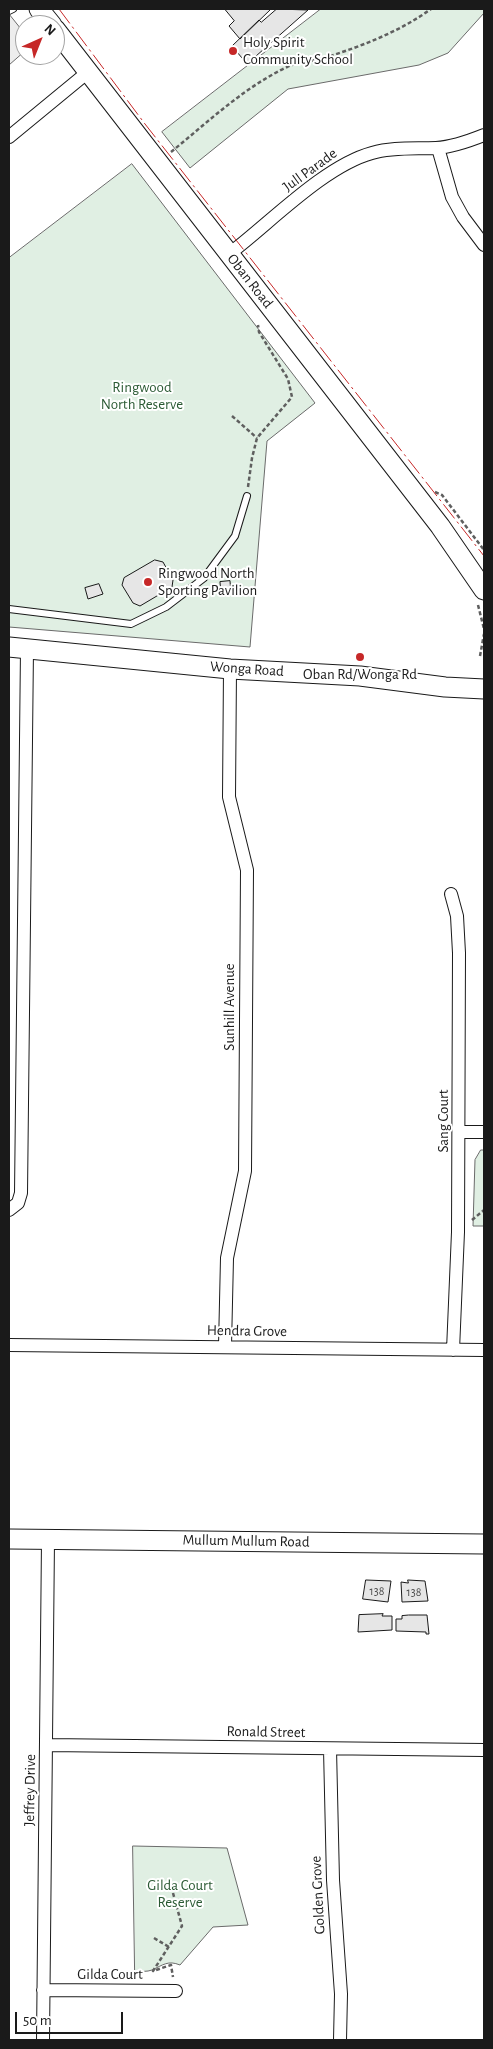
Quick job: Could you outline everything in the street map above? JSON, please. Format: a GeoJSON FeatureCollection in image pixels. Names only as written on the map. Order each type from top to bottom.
{"type":"FeatureCollection","features":[{"type":"Feature","properties":{"kind":"main road","name":"Oban Road"},"geometry":{"type":"LineString","coordinates":[[65,42],[445,533],[484,590]]}},
{"type":"Feature","properties":{"kind":"main road","name":"Oban Road"},"geometry":{"type":"LineString","coordinates":[[445,533],[484,574]]}},
{"type":"Feature","properties":{"kind":"main road","name":"Wonga Road"},"geometry":{"type":"LineString","coordinates":[[18,648],[230,668],[360,676],[449,687],[484,689]]}},
{"type":"Feature","properties":{"kind":"main road"},"geometry":{"type":"LineString","coordinates":[[449,687],[484,677]]}},
{"type":"Feature","properties":{"kind":"main road"},"geometry":{"type":"LineString","coordinates":[[449,687],[484,700]]}},
{"type":"Feature","properties":{"kind":"main road","name":"Mullum Mullum Road"},"geometry":{"type":"LineString","coordinates":[[9,1539],[484,1544]]}},
{"type":"Feature","properties":{"kind":"street"},"geometry":{"type":"LineString","coordinates":[[9,137],[88,72]]}},
{"type":"Feature","properties":{"kind":"street","name":"Jull Parade"},"geometry":{"type":"LineString","coordinates":[[229,254],[326,176],[351,161],[372,153],[397,148],[438,148],[460,144],[484,135]]}},
{"type":"Feature","properties":{"kind":"street"},"geometry":{"type":"LineString","coordinates":[[438,148],[452,197],[463,217],[484,245]]}},
{"type":"Feature","properties":{"kind":"street"},"geometry":{"type":"LineString","coordinates":[[9,1210],[18,1203],[21,1193],[18,648]]}},
{"type":"Feature","properties":{"kind":"street","name":"Sunhill Avenue"},"geometry":{"type":"LineString","coordinates":[[225,1346],[227,1258],[245,1171],[247,870],[228,797],[230,668]]}},
{"type":"Feature","properties":{"kind":"street","name":"Sang Court"},"geometry":{"type":"LineString","coordinates":[[451,894],[457,916],[459,953],[459,1132],[453,1350]]}},
{"type":"Feature","properties":{"kind":"street"},"geometry":{"type":"LineString","coordinates":[[459,1132],[484,1132]]}},
{"type":"Feature","properties":{"kind":"street","name":"Hendra Grove"},"geometry":{"type":"LineString","coordinates":[[9,1345],[484,1350]]}},
{"type":"Feature","properties":{"kind":"street","name":"Jeffrey Drive"},"geometry":{"type":"LineString","coordinates":[[43,2040],[48,1540]]}},
{"type":"Feature","properties":{"kind":"street","name":"Ronald Street"},"geometry":{"type":"LineString","coordinates":[[47,1745],[484,1750]]}},
{"type":"Feature","properties":{"kind":"street","name":"Golden Grove"},"geometry":{"type":"LineString","coordinates":[[330,1749],[333,1880],[340,1994],[340,2040]]}},
{"type":"Feature","properties":{"kind":"street","name":"Gilda Court"},"geometry":{"type":"LineString","coordinates":[[43,1990],[176,1991]]}},
{"type":"Feature","properties":{"kind":"lane"},"geometry":{"type":"LineString","coordinates":[[9,11],[13,9]]}},
{"type":"Feature","properties":{"kind":"lane"},"geometry":{"type":"LineString","coordinates":[[9,609],[131,624],[166,607],[204,578],[236,536],[247,496]]}},
{"type":"Feature","properties":{"kind":"path"},"geometry":{"type":"LineString","coordinates":[[158,162],[224,107],[260,82],[289,66],[354,49],[416,20],[431,9]]}},
{"type":"Feature","properties":{"kind":"path"},"geometry":{"type":"LineString","coordinates":[[247,496],[252,458],[257,438],[292,397],[288,380],[259,332],[258,325]]}},
{"type":"Feature","properties":{"kind":"path"},"geometry":{"type":"LineString","coordinates":[[232,416],[257,438]]}},
{"type":"Feature","properties":{"kind":"path"},"geometry":{"type":"LineString","coordinates":[[442,496],[484,550]]}},
{"type":"Feature","properties":{"kind":"path"},"geometry":{"type":"LineString","coordinates":[[480,656],[484,634]]}},
{"type":"Feature","properties":{"kind":"path"},"geometry":{"type":"LineString","coordinates":[[173,1893],[182,1926],[153,1971],[171,1965],[176,1991]]}},
{"type":"Feature","properties":{"kind":"path"},"geometry":{"type":"LineString","coordinates":[[154,1938],[169,1946]]}},
{"type":"Feature","properties":{"kind":"green space"},"geometry":{"type":"Polygon","coordinates":[[[321,9],[484,9],[484,13],[448,53],[419,65],[288,89],[190,168],[162,132],[321,9]]]}},
{"type":"Feature","properties":{"kind":"green space","name":"Ringwood North Reserve"},"geometry":{"type":"Polygon","coordinates":[[[132,164],[315,403],[267,441],[250,647],[9,627],[9,258],[132,164]]]}},
{"type":"Feature","properties":{"kind":"green space"},"geometry":{"type":"Polygon","coordinates":[[[481,1150],[484,1150],[484,1226],[473,1226],[475,1160],[481,1150]]]}},
{"type":"Feature","properties":{"kind":"green space","name":"Gilda Court Reserve"},"geometry":{"type":"Polygon","coordinates":[[[133,1846],[227,1848],[248,1925],[213,1927],[180,1965],[169,1963],[150,1971],[135,1972],[133,1846]]]}},
{"type":"Feature","properties":{"kind":"shaded area"},"geometry":{"type":"Polygon","coordinates":[[[9,14],[15,22],[15,60],[9,65],[9,14]]]}},
{"type":"Feature","properties":{"kind":"building"},"geometry":{"type":"Polygon","coordinates":[[[225,9],[271,9],[240,39],[229,26],[234,21],[225,9]]]}},
{"type":"Feature","properties":{"kind":"building"},"geometry":{"type":"Polygon","coordinates":[[[277,9],[308,10],[247,64],[232,46],[259,20],[261,22],[277,9]]]}},
{"type":"Feature","properties":{"kind":"building","name":"Ringwood North Sporting Pavilion"},"geometry":{"type":"Polygon","coordinates":[[[155,560],[163,562],[173,580],[172,587],[140,606],[133,603],[122,585],[124,578],[155,560]]]}},
{"type":"Feature","properties":{"kind":"building"},"geometry":{"type":"Polygon","coordinates":[[[230,581],[231,593],[221,594],[220,582],[230,581]]]}},
{"type":"Feature","properties":{"kind":"building"},"geometry":{"type":"Polygon","coordinates":[[[99,584],[103,594],[88,599],[85,588],[99,584]]]}},
{"type":"Feature","properties":{"kind":"building"},"geometry":{"type":"Polygon","coordinates":[[[366,1580],[391,1581],[388,1602],[363,1599],[366,1580]]]}},
{"type":"Feature","properties":{"kind":"building"},"geometry":{"type":"Polygon","coordinates":[[[408,1580],[425,1581],[428,1601],[402,1602],[401,1582],[408,1583],[408,1580]]]}},
{"type":"Feature","properties":{"kind":"building"},"geometry":{"type":"Polygon","coordinates":[[[383,1614],[382,1616],[392,1616],[392,1630],[358,1632],[359,1615],[383,1614]]]}},
{"type":"Feature","properties":{"kind":"building"},"geometry":{"type":"Polygon","coordinates":[[[427,1615],[429,1634],[426,1634],[426,1632],[396,1631],[396,1619],[402,1619],[402,1616],[427,1615]]]}},
{"type":"Feature","properties":{"kind":"power"},"geometry":{"type":"LineString","coordinates":[[59,9],[145,124],[484,556]]}},
{"type":"Feature","properties":{"kind":"place","name":"Holy Spirit Community School"},"geometry":{"type":"Point","coordinates":[233,51]}},
{"type":"Feature","properties":{"kind":"place","name":"Ringwood North Sporting Pavilion"},"geometry":{"type":"Point","coordinates":[148,582]}},
{"type":"Feature","properties":{"kind":"place","name":"Oban Rd/Wonga Rd"},"geometry":{"type":"Point","coordinates":[360,657]}}]}
